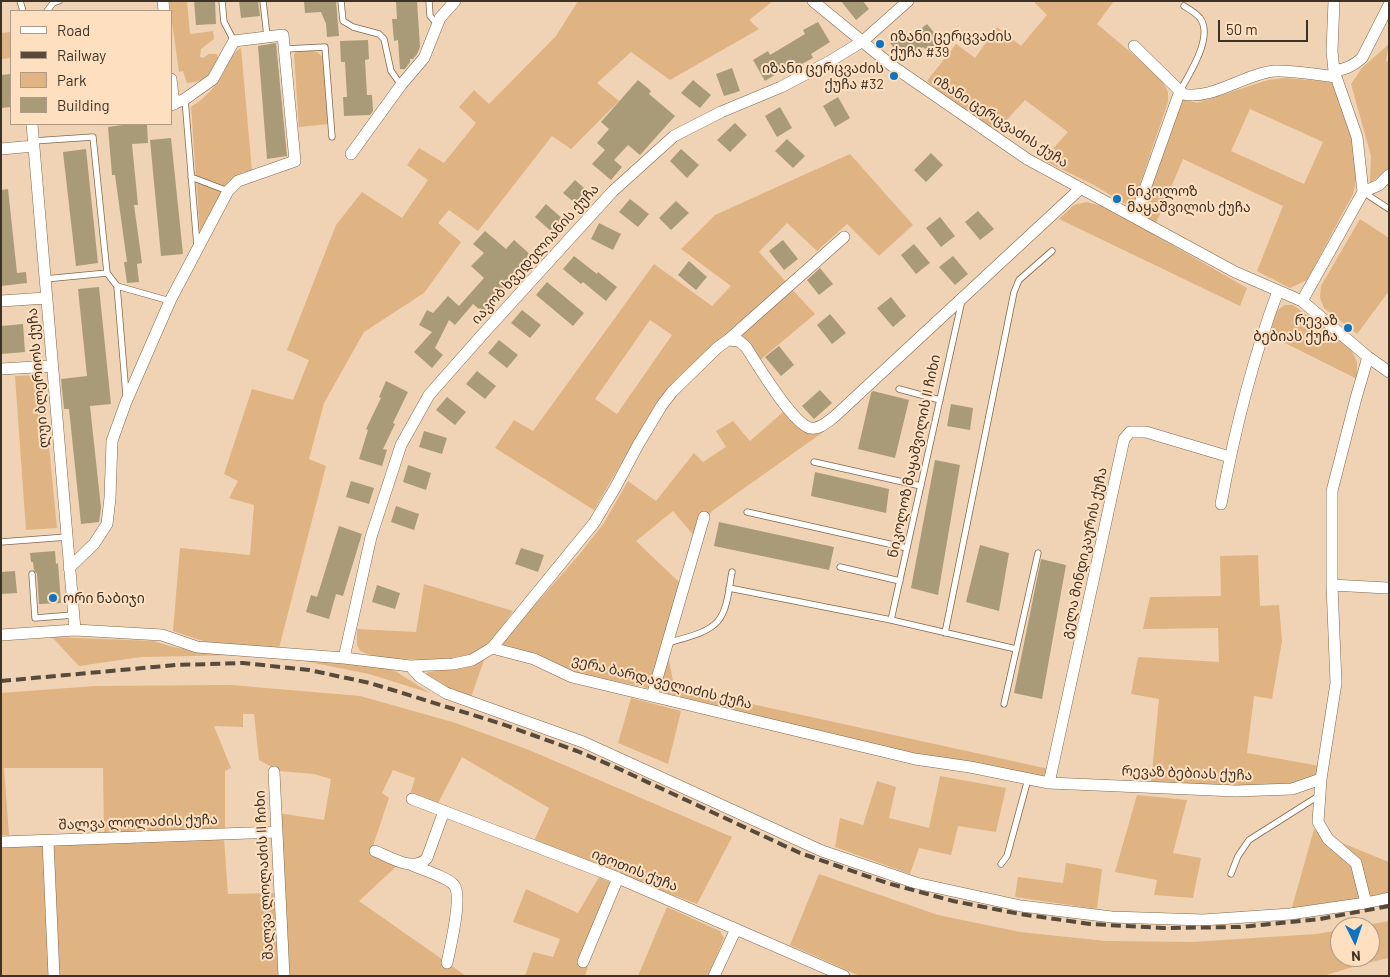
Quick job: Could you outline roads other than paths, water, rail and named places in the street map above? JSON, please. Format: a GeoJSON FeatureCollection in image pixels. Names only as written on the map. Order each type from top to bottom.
{"type":"FeatureCollection","features":[{"type":"Feature","properties":{"kind":"street"},"geometry":{"type":"LineString","coordinates":[[350,154],[424,58],[440,18],[455,1]]}},
{"type":"Feature","properties":{"kind":"street","name":"იზანი ცერცვაძის ქუჩა"},"geometry":{"type":"LineString","coordinates":[[813,1],[891,66],[1027,158],[1235,272],[1302,301],[1368,357],[1389,372]]}},
{"type":"Feature","properties":{"kind":"street","name":"იაკობ ხვედელიანის ქუჩა"},"geometry":{"type":"LineString","coordinates":[[344,658],[371,537],[401,445],[429,395],[613,191],[674,136],[827,63],[863,41],[908,1]]}},
{"type":"Feature","properties":{"kind":"street"},"geometry":{"type":"LineString","coordinates":[[1302,301],[1363,192],[1357,137],[1335,74],[1332,51],[1334,1]]}},
{"type":"Feature","properties":{"kind":"street"},"geometry":{"type":"LineString","coordinates":[[1134,46],[1183,94],[1191,96],[1202,95],[1255,75],[1275,71],[1335,74],[1356,64],[1362,58],[1389,5]]}},
{"type":"Feature","properties":{"kind":"street"},"geometry":{"type":"LineString","coordinates":[[70,568],[94,544],[107,524],[112,441],[126,402],[170,300],[228,191],[238,181],[295,161],[284,35],[234,41],[213,78],[185,99],[173,104],[172,91]]}},
{"type":"Feature","properties":{"kind":"street"},"geometry":{"type":"LineString","coordinates":[[1135,217],[1180,91]]}},
{"type":"Feature","properties":{"kind":"street","name":"ლუი ბლერიოს ქუჩა"},"geometry":{"type":"LineString","coordinates":[[32,125],[75,630]]}},
{"type":"Feature","properties":{"kind":"street"},"geometry":{"type":"LineString","coordinates":[[1,149],[33,144]]}},
{"type":"Feature","properties":{"kind":"street"},"geometry":{"type":"LineString","coordinates":[[1363,192],[1379,185],[1389,175]]}},
{"type":"Feature","properties":{"kind":"street"},"geometry":{"type":"LineString","coordinates":[[728,340],[739,341],[746,347],[782,402],[800,422],[810,428],[821,426],[834,417],[1081,188]]}},
{"type":"Feature","properties":{"kind":"street"},"geometry":{"type":"LineString","coordinates":[[1,635],[75,630],[162,635],[197,647],[344,658],[410,666],[453,664],[472,660],[492,648],[594,523],[638,444],[672,392],[717,348],[844,237]]}},
{"type":"Feature","properties":{"kind":"street"},"geometry":{"type":"LineString","coordinates":[[1221,504],[1230,457],[1267,321],[1278,291]]}},
{"type":"Feature","properties":{"kind":"street"},"geometry":{"type":"LineString","coordinates":[[1,301],[46,298]]}},
{"type":"Feature","properties":{"kind":"street"},"geometry":{"type":"LineString","coordinates":[[1366,903],[1356,863],[1328,839],[1318,822],[1321,779],[1336,683],[1332,585],[1332,491],[1368,357]]}},
{"type":"Feature","properties":{"kind":"street"},"geometry":{"type":"LineString","coordinates":[[1,370],[52,366]]}},
{"type":"Feature","properties":{"kind":"street","name":"გელა მინდიკაურის ქუჩა"},"geometry":{"type":"LineString","coordinates":[[1050,783],[1124,439],[1130,432],[1146,432],[1230,457]]}},
{"type":"Feature","properties":{"kind":"street"},"geometry":{"type":"LineString","coordinates":[[652,696],[704,517]]}},
{"type":"Feature","properties":{"kind":"street"},"geometry":{"type":"LineString","coordinates":[[1332,585],[1387,588]]}},
{"type":"Feature","properties":{"kind":"street","name":"ვერა ბარდაველიძის ქუჩა"},"geometry":{"type":"LineString","coordinates":[[492,648],[534,659],[572,677],[915,759],[970,767],[1050,783]]}},
{"type":"Feature","properties":{"kind":"street"},"geometry":{"type":"LineString","coordinates":[[410,666],[420,677],[446,693],[583,742],[822,851],[916,883],[1021,906],[1112,917],[1203,920],[1290,914],[1389,898]]}},
{"type":"Feature","properties":{"kind":"street","name":"შალვა ლოლაძის II ჩიხი"},"geometry":{"type":"LineString","coordinates":[[274,772],[284,976]]}},
{"type":"Feature","properties":{"kind":"street","name":"რევაზ ბებიას ქუჩა"},"geometry":{"type":"LineString","coordinates":[[1050,783],[1236,791],[1292,789],[1321,779]]}},
{"type":"Feature","properties":{"kind":"street","name":"იგოთის ქუჩა"},"geometry":{"type":"LineString","coordinates":[[412,799],[618,878],[838,975]]}},
{"type":"Feature","properties":{"kind":"street"},"geometry":{"type":"LineString","coordinates":[[412,865],[422,863],[427,858],[444,812]]}},
{"type":"Feature","properties":{"kind":"street","name":"შალვა ლოლაძის ქუჩა"},"geometry":{"type":"LineString","coordinates":[[1,842],[276,832]]}},
{"type":"Feature","properties":{"kind":"street"},"geometry":{"type":"LineString","coordinates":[[48,840],[54,976]]}},
{"type":"Feature","properties":{"kind":"street"},"geometry":{"type":"LineString","coordinates":[[375,851],[450,881],[456,887],[459,899],[447,963]]}},
{"type":"Feature","properties":{"kind":"street"},"geometry":{"type":"LineString","coordinates":[[583,962],[618,878]]}},
{"type":"Feature","properties":{"kind":"street"},"geometry":{"type":"LineString","coordinates":[[714,976],[736,929]]}},
{"type":"Feature","properties":{"kind":"lane"},"geometry":{"type":"LineString","coordinates":[[48,10],[53,3],[59,1]]}},
{"type":"Feature","properties":{"kind":"lane"},"geometry":{"type":"LineString","coordinates":[[222,1],[224,22],[234,41]]}},
{"type":"Feature","properties":{"kind":"lane"},"geometry":{"type":"LineString","coordinates":[[263,1],[267,36]]}},
{"type":"Feature","properties":{"kind":"lane"},"geometry":{"type":"LineString","coordinates":[[341,1],[343,21],[353,27],[379,34],[384,39],[391,71],[402,85]]}},
{"type":"Feature","properties":{"kind":"lane"},"geometry":{"type":"LineString","coordinates":[[429,1],[430,16],[437,24]]}},
{"type":"Feature","properties":{"kind":"lane"},"geometry":{"type":"LineString","coordinates":[[1180,91],[1200,52],[1204,27],[1200,18],[1184,6]]}},
{"type":"Feature","properties":{"kind":"lane"},"geometry":{"type":"LineString","coordinates":[[285,49],[325,47],[332,137]]}},
{"type":"Feature","properties":{"kind":"lane"},"geometry":{"type":"LineString","coordinates":[[185,99],[197,248]]}},
{"type":"Feature","properties":{"kind":"lane"},"geometry":{"type":"LineString","coordinates":[[33,144],[93,137],[107,273],[117,286],[126,402]]}},
{"type":"Feature","properties":{"kind":"lane"},"geometry":{"type":"LineString","coordinates":[[191,177],[228,191]]}},
{"type":"Feature","properties":{"kind":"lane"},"geometry":{"type":"LineString","coordinates":[[1363,192],[1389,209]]}},
{"type":"Feature","properties":{"kind":"lane"},"geometry":{"type":"LineString","coordinates":[[945,633],[1014,292],[1019,280],[1052,251]]}},
{"type":"Feature","properties":{"kind":"lane"},"geometry":{"type":"LineString","coordinates":[[45,279],[107,273]]}},
{"type":"Feature","properties":{"kind":"lane"},"geometry":{"type":"LineString","coordinates":[[117,286],[170,300]]}},
{"type":"Feature","properties":{"kind":"lane","name":"ნიკოლოზ მაყაშვილის II ჩიხი"},"geometry":{"type":"LineString","coordinates":[[891,620],[962,297]]}},
{"type":"Feature","properties":{"kind":"lane"},"geometry":{"type":"LineString","coordinates":[[899,390],[940,400]]}},
{"type":"Feature","properties":{"kind":"lane"},"geometry":{"type":"LineString","coordinates":[[814,462],[921,486]]}},
{"type":"Feature","properties":{"kind":"lane"},"geometry":{"type":"LineString","coordinates":[[748,512],[907,548]]}},
{"type":"Feature","properties":{"kind":"lane"},"geometry":{"type":"LineString","coordinates":[[1,542],[67,538]]}},
{"type":"Feature","properties":{"kind":"lane"},"geometry":{"type":"LineString","coordinates":[[1004,704],[1038,553]]}},
{"type":"Feature","properties":{"kind":"lane"},"geometry":{"type":"LineString","coordinates":[[840,567],[900,581]]}},
{"type":"Feature","properties":{"kind":"lane"},"geometry":{"type":"LineString","coordinates":[[668,643],[707,630],[718,621],[724,610],[732,572]]}},
{"type":"Feature","properties":{"kind":"lane"},"geometry":{"type":"LineString","coordinates":[[32,574],[35,618],[73,615]]}},
{"type":"Feature","properties":{"kind":"lane"},"geometry":{"type":"LineString","coordinates":[[729,588],[891,620],[1016,649]]}},
{"type":"Feature","properties":{"kind":"lane"},"geometry":{"type":"LineString","coordinates":[[1001,864],[1007,856],[1028,779]]}},
{"type":"Feature","properties":{"kind":"lane"},"geometry":{"type":"LineString","coordinates":[[1231,874],[1238,856],[1249,840],[1320,795]]}},
{"type":"Feature","properties":{"kind":"railway"},"geometry":{"type":"LineString","coordinates":[[1,681],[176,665],[243,663],[309,670],[370,683],[502,724],[577,751],[800,853],[887,883],[953,901],[1020,914],[1090,924],[1163,928],[1240,927],[1320,919],[1389,906]]}},
{"type":"Feature","properties":{"kind":"place","name":"იზანი ცერცვაძის ქუჩა #39"},"geometry":{"type":"Point","coordinates":[880,44]}},
{"type":"Feature","properties":{"kind":"place","name":"იზანი ცერცვაძის ქუჩა #32"},"geometry":{"type":"Point","coordinates":[894,76]}},
{"type":"Feature","properties":{"kind":"place","name":"ნიკოლოზ მაყაშვილის ქუჩა"},"geometry":{"type":"Point","coordinates":[1117,199]}},
{"type":"Feature","properties":{"kind":"place","name":"რევაზ ბებიას ქუჩა"},"geometry":{"type":"Point","coordinates":[1348,328]}},
{"type":"Feature","properties":{"kind":"place","name":"ორი ნაბიჯი"},"geometry":{"type":"Point","coordinates":[53,598]}}]}
